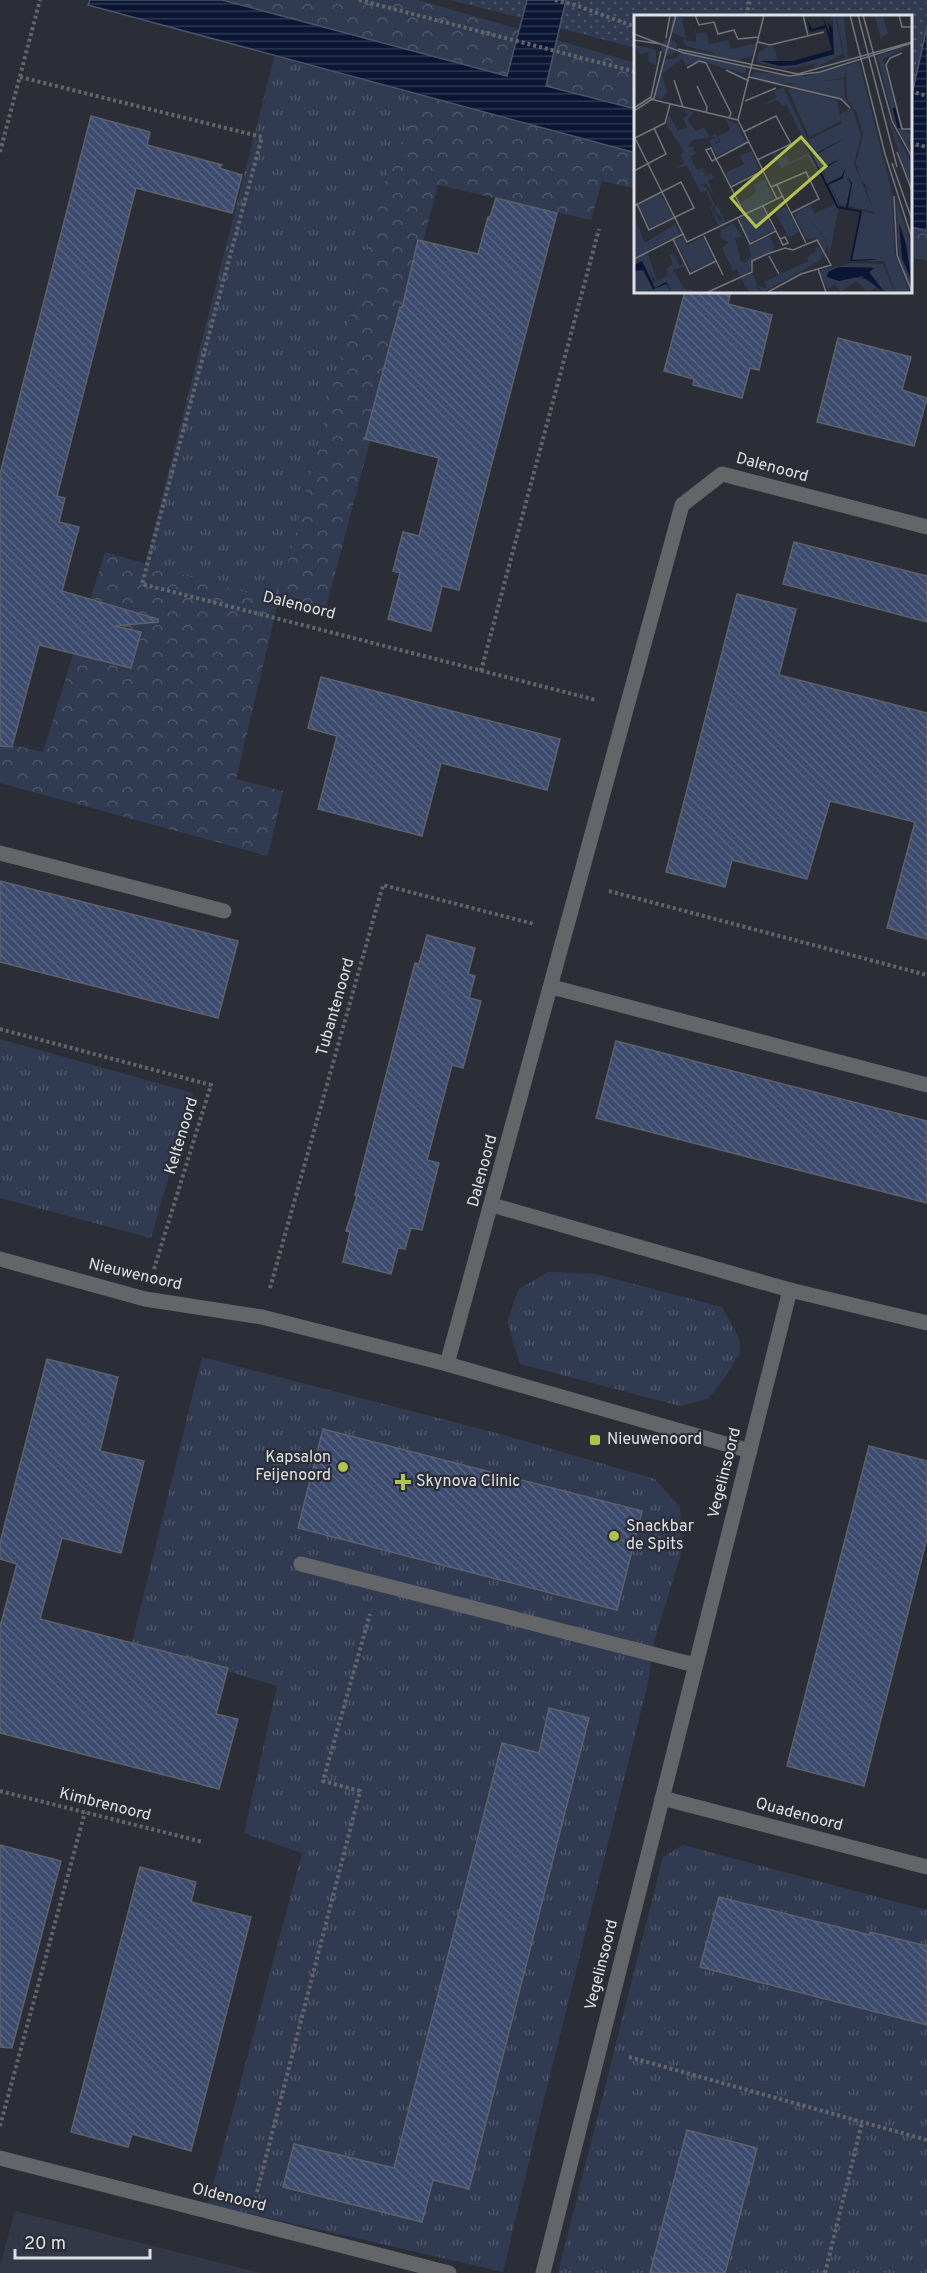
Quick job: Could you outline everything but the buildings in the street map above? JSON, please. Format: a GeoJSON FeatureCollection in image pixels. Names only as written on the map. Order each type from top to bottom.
{"type":"FeatureCollection","features":[{"type":"Feature","properties":{"kind":"street","name":"Dalenoord"},"geometry":{"type":"LineString","coordinates":[[447,1364],[682,506],[722,474],[927,527]]}},
{"type":"Feature","properties":{"kind":"street"},"geometry":{"type":"LineString","coordinates":[[0,854],[224,911]]}},
{"type":"Feature","properties":{"kind":"street"},"geometry":{"type":"LineString","coordinates":[[552,987],[927,1085]]}},
{"type":"Feature","properties":{"kind":"street"},"geometry":{"type":"LineString","coordinates":[[492,1205],[790,1290],[927,1323]]}},
{"type":"Feature","properties":{"kind":"street","name":"Nieuwenoord"},"geometry":{"type":"LineString","coordinates":[[0,1259],[145,1299],[262,1317],[447,1364],[750,1451]]}},
{"type":"Feature","properties":{"kind":"street","name":"Vegelinsoord"},"geometry":{"type":"LineString","coordinates":[[543,2273],[790,1290]]}},
{"type":"Feature","properties":{"kind":"street"},"geometry":{"type":"LineString","coordinates":[[302,1564],[695,1665]]}},
{"type":"Feature","properties":{"kind":"street","name":"Quadenoord"},"geometry":{"type":"LineString","coordinates":[[662,1798],[927,1867]]}},
{"type":"Feature","properties":{"kind":"street","name":"Oldenoord"},"geometry":{"type":"LineString","coordinates":[[0,2158],[449,2273]]}},
{"type":"Feature","properties":{"kind":"path"},"geometry":{"type":"LineString","coordinates":[[0,152],[40,0]]}},
{"type":"Feature","properties":{"kind":"path"},"geometry":{"type":"LineString","coordinates":[[359,0],[634,72]]}},
{"type":"Feature","properties":{"kind":"path"},"geometry":{"type":"LineString","coordinates":[[555,0],[634,26]]}},
{"type":"Feature","properties":{"kind":"path"},"geometry":{"type":"LineString","coordinates":[[746,15],[750,0]]}},
{"type":"Feature","properties":{"kind":"path","name":"Dalenoord"},"geometry":{"type":"LineString","coordinates":[[20,77],[262,137],[142,584],[626,708]]}},
{"type":"Feature","properties":{"kind":"path"},"geometry":{"type":"LineString","coordinates":[[912,92],[927,96]]}},
{"type":"Feature","properties":{"kind":"path"},"geometry":{"type":"LineString","coordinates":[[912,143],[927,147]]}},
{"type":"Feature","properties":{"kind":"path"},"geometry":{"type":"LineString","coordinates":[[481,671],[598,229]]}},
{"type":"Feature","properties":{"kind":"path"},"geometry":{"type":"LineString","coordinates":[[580,883],[927,975]]}},
{"type":"Feature","properties":{"kind":"path","name":"Tubantenoord"},"geometry":{"type":"LineString","coordinates":[[262,1317],[383,885],[566,932]]}},
{"type":"Feature","properties":{"kind":"path","name":"Keltenoord"},"geometry":{"type":"LineString","coordinates":[[0,1029],[211,1085],[145,1299]]}},
{"type":"Feature","properties":{"kind":"path"},"geometry":{"type":"LineString","coordinates":[[249,2222],[360,1791],[323,1781],[378,1583]]}},
{"type":"Feature","properties":{"kind":"path","name":"Kimbrenoord"},"geometry":{"type":"LineString","coordinates":[[0,1791],[203,1842]]}},
{"type":"Feature","properties":{"kind":"path"},"geometry":{"type":"LineString","coordinates":[[0,2126],[85,1812]]}},
{"type":"Feature","properties":{"kind":"path"},"geometry":{"type":"LineString","coordinates":[[599,2049],[927,2140]]}},
{"type":"Feature","properties":{"kind":"path"},"geometry":{"type":"LineString","coordinates":[[825,2273],[862,2123]]}},
{"type":"Feature","properties":{"kind":"shaded area"},"geometry":{"type":"Polygon","coordinates":[[[90,0],[222,0],[507,76],[527,0],[566,0],[546,86],[634,108],[634,152],[88,5],[90,0]]]}},
{"type":"Feature","properties":{"kind":"shaded area"},"geometry":{"type":"Polygon","coordinates":[[[927,27],[927,231],[912,227],[912,94],[927,27]]]}},
{"type":"Feature","properties":{"kind":"shaded area"},"geometry":{"type":"Polygon","coordinates":[[[15,2211],[262,2273],[0,2273],[0,2265],[15,2211]]]}},
{"type":"Feature","properties":{"kind":"green space"},"geometry":{"type":"Polygon","coordinates":[[[123,0],[418,0],[634,62],[634,189],[602,181],[591,220],[438,185],[324,615],[278,603],[236,779],[283,791],[268,856],[0,783],[0,742],[43,752],[105,552],[278,602],[391,158],[406,135],[420,74],[123,0]]]}},
{"type":"Feature","properties":{"kind":"green space"},"geometry":{"type":"Polygon","coordinates":[[[450,0],[527,0],[522,18],[450,0]]]}},
{"type":"Feature","properties":{"kind":"green space"},"geometry":{"type":"Polygon","coordinates":[[[566,0],[927,0],[927,27],[912,94],[912,15],[634,15],[634,47],[559,28],[566,0]]]}},
{"type":"Feature","properties":{"kind":"green space"},"geometry":{"type":"Polygon","coordinates":[[[279,38],[420,73],[406,135],[391,158],[278,602],[145,564],[279,38]]]}},
{"type":"Feature","properties":{"kind":"green space"},"geometry":{"type":"Polygon","coordinates":[[[912,143],[927,148],[927,261],[912,257],[912,143]]]}},
{"type":"Feature","properties":{"kind":"green space"},"geometry":{"type":"Polygon","coordinates":[[[0,1039],[193,1093],[151,1238],[0,1198],[0,1039]]]}},
{"type":"Feature","properties":{"kind":"green space"},"geometry":{"type":"Polygon","coordinates":[[[548,1272],[596,1274],[722,1307],[739,1338],[740,1353],[708,1399],[680,1406],[520,1364],[507,1322],[519,1289],[548,1272]]]}},
{"type":"Feature","properties":{"kind":"green space"},"geometry":{"type":"Polygon","coordinates":[[[202,1357],[504,1435],[655,1479],[680,1507],[683,1547],[654,1642],[648,1683],[503,2272],[208,2204],[302,1853],[244,1833],[277,1686],[132,1642],[202,1357]]]}},
{"type":"Feature","properties":{"kind":"green space"},"geometry":{"type":"Polygon","coordinates":[[[683,1845],[927,1910],[927,2273],[558,2273],[663,1857],[683,1845]]]}},
{"type":"Feature","properties":{"kind":"place","name":"Nieuwenoord"},"geometry":{"type":"Point","coordinates":[595,1440]}},
{"type":"Feature","properties":{"kind":"place","name":"Kapsalon Feijenoord"},"geometry":{"type":"Point","coordinates":[343,1467]}},
{"type":"Feature","properties":{"kind":"place","name":"Skynova Clinic"},"geometry":{"type":"Point","coordinates":[403,1482]}},
{"type":"Feature","properties":{"kind":"place","name":"Snackbar de Spits"},"geometry":{"type":"Point","coordinates":[614,1536]}}]}
